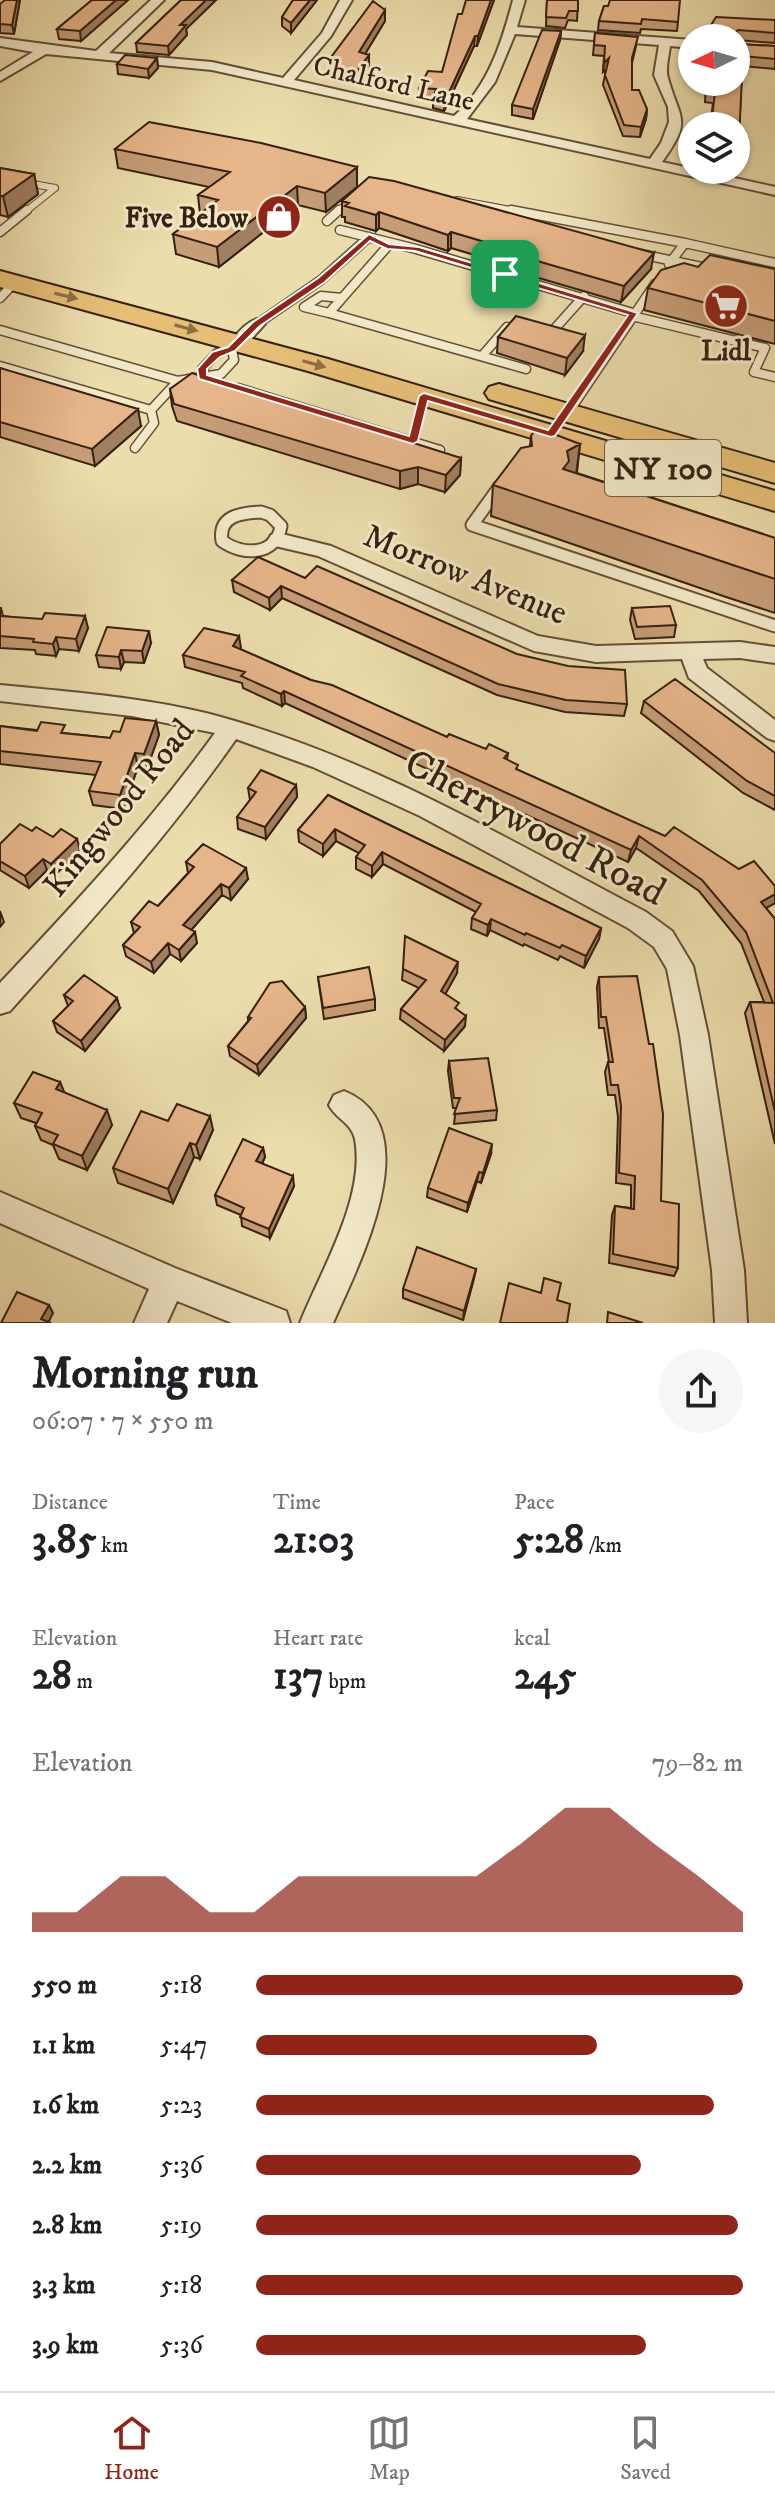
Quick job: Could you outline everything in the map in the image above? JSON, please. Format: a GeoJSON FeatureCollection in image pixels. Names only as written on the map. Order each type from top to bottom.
{"type":"FeatureCollection","features":[{"type":"Feature","properties":{"kind":"main road","name":"NY 100"},"geometry":{"type":"LineString","coordinates":[[0,257],[424,396],[559,423],[775,473]]}},
{"type":"Feature","properties":{"kind":"main road","name":"NY 100"},"geometry":{"type":"LineString","coordinates":[[5,287],[243,338],[559,423],[775,501]]}},
{"type":"Feature","properties":{"kind":"street"},"geometry":{"type":"LineString","coordinates":[[99,55],[158,0]]}},
{"type":"Feature","properties":{"kind":"street"},"geometry":{"type":"LineString","coordinates":[[286,82],[327,34],[346,0]]}},
{"type":"Feature","properties":{"kind":"street"},"geometry":{"type":"LineString","coordinates":[[457,120],[477,103],[511,30],[519,0]]}},
{"type":"Feature","properties":{"kind":"street"},"geometry":{"type":"LineString","coordinates":[[511,30],[678,43]]}},
{"type":"Feature","properties":{"kind":"street","name":"Chalford Lane"},"geometry":{"type":"LineString","coordinates":[[0,42],[44,50],[196,63],[775,191]]}},
{"type":"Feature","properties":{"kind":"street"},"geometry":{"type":"LineString","coordinates":[[653,164],[668,144],[676,122],[674,107],[660,75],[665,42]]}},
{"type":"Feature","properties":{"kind":"street"},"geometry":{"type":"LineString","coordinates":[[0,77],[44,50]]}},
{"type":"Feature","properties":{"kind":"street","name":"Morrow Avenue"},"geometry":{"type":"LineString","coordinates":[[278,540],[324,551],[534,643],[596,654],[740,650],[775,655]]}},
{"type":"Feature","properties":{"kind":"street"},"geometry":{"type":"LineString","coordinates":[[690,652],[697,672],[775,732]]}},
{"type":"Feature","properties":{"kind":"street","name":"Cherrywood Road"},"geometry":{"type":"LineString","coordinates":[[0,693],[149,710],[230,730],[325,763],[422,807],[637,920],[663,939],[680,966],[694,1035],[728,1270],[731,1323]]}},
{"type":"Feature","properties":{"kind":"street","name":"Kingwood Road"},"geometry":{"type":"LineString","coordinates":[[0,1002],[109,884],[180,800],[230,730]]}},
{"type":"Feature","properties":{"kind":"street"},"geometry":{"type":"LineString","coordinates":[[316,1323],[350,1247],[366,1194],[373,1149],[360,1116],[344,1105]]}},
{"type":"Feature","properties":{"kind":"street"},"geometry":{"type":"LineString","coordinates":[[0,1207],[169,1282],[274,1323]]}},
{"type":"Feature","properties":{"kind":"street"},"geometry":{"type":"LineString","coordinates":[[150,1323],[169,1282]]}},
{"type":"Feature","properties":{"kind":"lane"},"geometry":{"type":"LineString","coordinates":[[0,178],[55,188],[1,230]]}},
{"type":"Feature","properties":{"kind":"lane"},"geometry":{"type":"LineString","coordinates":[[327,221],[357,195]]}},
{"type":"Feature","properties":{"kind":"lane"},"geometry":{"type":"LineString","coordinates":[[441,197],[775,263]]}},
{"type":"Feature","properties":{"kind":"lane"},"geometry":{"type":"LineString","coordinates":[[449,206],[492,217]]}},
{"type":"Feature","properties":{"kind":"lane"},"geometry":{"type":"LineString","coordinates":[[340,230],[369,237],[387,247],[416,249],[584,296],[632,315],[770,350],[754,372],[775,377]]}},
{"type":"Feature","properties":{"kind":"lane"},"geometry":{"type":"LineString","coordinates":[[202,377],[202,369],[216,354],[243,338],[321,280],[369,237]]}},
{"type":"Feature","properties":{"kind":"lane"},"geometry":{"type":"LineString","coordinates":[[559,423],[685,243]]}},
{"type":"Feature","properties":{"kind":"lane"},"geometry":{"type":"LineString","coordinates":[[329,313],[387,247]]}},
{"type":"Feature","properties":{"kind":"lane"},"geometry":{"type":"LineString","coordinates":[[625,250],[716,270]]}},
{"type":"Feature","properties":{"kind":"lane"},"geometry":{"type":"LineString","coordinates":[[537,331],[550,334],[584,296]]}},
{"type":"Feature","properties":{"kind":"lane"},"geometry":{"type":"LineString","coordinates":[[342,298],[320,302],[329,313],[526,369]]}},
{"type":"Feature","properties":{"kind":"lane"},"geometry":{"type":"LineString","coordinates":[[482,356],[511,324],[524,327]]}},
{"type":"Feature","properties":{"kind":"lane"},"geometry":{"type":"LineString","coordinates":[[0,330],[178,381],[221,374],[234,360],[243,338]]}},
{"type":"Feature","properties":{"kind":"lane"},"geometry":{"type":"LineString","coordinates":[[0,366],[151,410]]}},
{"type":"Feature","properties":{"kind":"lane"},"geometry":{"type":"LineString","coordinates":[[202,377],[440,450]]}},
{"type":"Feature","properties":{"kind":"lane"},"geometry":{"type":"LineString","coordinates":[[151,410],[178,381]]}},
{"type":"Feature","properties":{"kind":"lane"},"geometry":{"type":"LineString","coordinates":[[413,441],[424,396]]}},
{"type":"Feature","properties":{"kind":"lane"},"geometry":{"type":"LineString","coordinates":[[135,448],[154,423],[151,410]]}},
{"type":"Feature","properties":{"kind":"lane"},"geometry":{"type":"LineString","coordinates":[[508,475],[472,525],[775,626]]}},
{"type":"Feature","properties":{"kind":"lane"},"geometry":{"type":"LineString","coordinates":[[261,512],[270,515],[281,526],[278,540],[264,549],[244,552],[222,541],[220,529],[224,522],[240,513],[261,512]]}},
{"type":"Feature","properties":{"kind":"building"},"geometry":{"type":"Polygon","coordinates":[[[5,0],[17,0],[12,25],[0,24],[0,4],[5,0]]]}},
{"type":"Feature","properties":{"kind":"building"},"geometry":{"type":"Polygon","coordinates":[[[92,0],[116,0],[80,31],[57,29],[92,0]]]}},
{"type":"Feature","properties":{"kind":"building"},"geometry":{"type":"Polygon","coordinates":[[[181,0],[206,0],[180,25],[186,25],[168,46],[136,43],[181,0]]]}},
{"type":"Feature","properties":{"kind":"building"},"geometry":{"type":"Polygon","coordinates":[[[293,0],[310,0],[291,23],[282,17],[293,0]]]}},
{"type":"Feature","properties":{"kind":"building"},"geometry":{"type":"Polygon","coordinates":[[[466,0],[491,0],[478,36],[475,36],[445,101],[433,98],[436,89],[419,88],[428,71],[442,72],[458,14],[462,14],[466,0]]]}},
{"type":"Feature","properties":{"kind":"building"},"geometry":{"type":"Polygon","coordinates":[[[547,0],[578,0],[578,11],[569,11],[566,18],[546,17],[547,0]]]}},
{"type":"Feature","properties":{"kind":"building"},"geometry":{"type":"Polygon","coordinates":[[[610,0],[680,0],[678,22],[642,19],[641,24],[599,21],[604,6],[608,6],[610,0]]]}},
{"type":"Feature","properties":{"kind":"building"},"geometry":{"type":"Polygon","coordinates":[[[373,1],[385,10],[359,52],[369,55],[357,71],[334,68],[340,61],[329,60],[373,1]]]}},
{"type":"Feature","properties":{"kind":"building"},"geometry":{"type":"Polygon","coordinates":[[[716,17],[775,20],[775,33],[750,31],[750,24],[712,24],[716,17]]]}},
{"type":"Feature","properties":{"kind":"building"},"geometry":{"type":"Polygon","coordinates":[[[542,30],[561,31],[533,109],[512,105],[542,30]]]}},
{"type":"Feature","properties":{"kind":"building"},"geometry":{"type":"Polygon","coordinates":[[[595,33],[638,37],[632,58],[632,90],[639,90],[647,109],[641,127],[624,125],[605,75],[609,58],[604,63],[605,46],[594,45],[595,33]]]}},
{"type":"Feature","properties":{"kind":"building"},"geometry":{"type":"Polygon","coordinates":[[[750,45],[775,46],[775,59],[750,57],[750,45]]]}},
{"type":"Feature","properties":{"kind":"building"},"geometry":{"type":"Polygon","coordinates":[[[125,55],[157,58],[148,69],[117,64],[125,55]]]}},
{"type":"Feature","properties":{"kind":"building"},"geometry":{"type":"Polygon","coordinates":[[[715,96],[741,96],[740,112],[713,112],[715,96]]]}},
{"type":"Feature","properties":{"kind":"building"},"geometry":{"type":"Polygon","coordinates":[[[149,122],[261,143],[357,167],[325,193],[297,186],[217,247],[173,234],[218,200],[198,195],[230,172],[115,149],[149,122]]]}},
{"type":"Feature","properties":{"kind":"building"},"geometry":{"type":"Polygon","coordinates":[[[0,168],[34,174],[0,196],[0,168]]]}},
{"type":"Feature","properties":{"kind":"building"},"geometry":{"type":"Polygon","coordinates":[[[369,177],[394,181],[654,253],[624,286],[492,248],[495,245],[451,232],[448,235],[379,212],[376,215],[345,206],[349,203],[342,201],[369,177]]]}},
{"type":"Feature","properties":{"kind":"building"},"geometry":{"type":"Polygon","coordinates":[[[710,255],[775,269],[775,321],[648,288],[661,270],[684,263],[698,267],[710,255]]]}},
{"type":"Feature","properties":{"kind":"building"},"geometry":{"type":"Polygon","coordinates":[[[516,316],[585,335],[567,358],[498,337],[516,316]]]}},
{"type":"Feature","properties":{"kind":"building"},"geometry":{"type":"Polygon","coordinates":[[[0,368],[138,409],[92,449],[0,422],[0,368]]]}},
{"type":"Feature","properties":{"kind":"building"},"geometry":{"type":"Polygon","coordinates":[[[192,373],[461,458],[446,475],[418,467],[400,471],[174,404],[170,389],[192,373]]]}},
{"type":"Feature","properties":{"kind":"building"},"geometry":{"type":"Polygon","coordinates":[[[535,430],[580,444],[567,451],[569,461],[563,469],[775,538],[775,579],[493,485],[521,448],[532,446],[531,436],[535,430]]]}},
{"type":"Feature","properties":{"kind":"building"},"geometry":{"type":"Polygon","coordinates":[[[258,557],[305,578],[317,566],[517,654],[568,666],[625,670],[627,704],[566,700],[498,684],[281,586],[269,598],[232,580],[258,557]]]}},
{"type":"Feature","properties":{"kind":"building"},"geometry":{"type":"Polygon","coordinates":[[[670,606],[676,625],[637,627],[632,608],[670,606]]]}},
{"type":"Feature","properties":{"kind":"building"},"geometry":{"type":"Polygon","coordinates":[[[45,613],[85,616],[76,639],[56,637],[53,644],[0,636],[0,616],[42,619],[45,613]]]}},
{"type":"Feature","properties":{"kind":"building"},"geometry":{"type":"Polygon","coordinates":[[[107,627],[149,631],[142,651],[121,650],[119,657],[96,655],[107,627]]]}},
{"type":"Feature","properties":{"kind":"building"},"geometry":{"type":"Polygon","coordinates":[[[204,628],[239,636],[233,646],[311,680],[332,685],[447,737],[449,734],[486,749],[489,744],[508,753],[504,758],[518,765],[516,769],[665,836],[674,827],[739,869],[754,861],[775,886],[775,894],[761,902],[775,919],[775,1112],[750,1002],[773,1003],[746,932],[702,880],[639,836],[631,850],[284,691],[281,694],[241,676],[245,672],[183,655],[204,628]]]}},
{"type":"Feature","properties":{"kind":"building"},"geometry":{"type":"Polygon","coordinates":[[[675,679],[775,753],[775,796],[747,781],[644,701],[675,679]]]}},
{"type":"Feature","properties":{"kind":"building"},"geometry":{"type":"Polygon","coordinates":[[[125,718],[156,721],[144,754],[135,753],[120,795],[89,791],[101,762],[0,751],[0,726],[37,731],[41,722],[65,725],[61,733],[110,738],[113,731],[120,732],[125,718]]]}},
{"type":"Feature","properties":{"kind":"building"},"geometry":{"type":"Polygon","coordinates":[[[261,770],[296,785],[265,827],[237,817],[256,792],[248,788],[261,770]]]}},
{"type":"Feature","properties":{"kind":"building"},"geometry":{"type":"Polygon","coordinates":[[[328,795],[601,928],[586,956],[562,945],[560,948],[525,935],[491,919],[488,925],[472,918],[481,904],[382,852],[372,866],[356,857],[365,845],[335,829],[323,844],[298,830],[328,795]]]}},
{"type":"Feature","properties":{"kind":"building"},"geometry":{"type":"Polygon","coordinates":[[[20,824],[32,831],[36,827],[53,837],[61,829],[77,839],[51,864],[43,859],[25,876],[0,861],[0,844],[20,824]]]}},
{"type":"Feature","properties":{"kind":"building"},"geometry":{"type":"Polygon","coordinates":[[[203,844],[246,868],[229,888],[221,884],[183,925],[195,932],[179,950],[168,943],[151,962],[123,945],[140,927],[131,922],[149,901],[158,906],[194,867],[186,862],[203,844]]]}},
{"type":"Feature","properties":{"kind":"building"},"geometry":{"type":"Polygon","coordinates":[[[405,936],[458,962],[441,991],[459,1003],[455,1008],[466,1016],[445,1040],[401,1009],[426,980],[403,969],[405,936]]]}},
{"type":"Feature","properties":{"kind":"building"},"geometry":{"type":"Polygon","coordinates":[[[369,967],[375,999],[323,1008],[318,977],[369,967]]]}},
{"type":"Feature","properties":{"kind":"building"},"geometry":{"type":"Polygon","coordinates":[[[84,975],[117,998],[81,1041],[53,1021],[73,1001],[64,995],[84,975]]]}},
{"type":"Feature","properties":{"kind":"building"},"geometry":{"type":"Polygon","coordinates":[[[637,976],[649,1044],[653,1044],[663,1114],[661,1201],[679,1204],[678,1268],[613,1254],[615,1206],[634,1209],[635,1176],[619,1173],[621,1106],[618,1085],[611,1085],[608,1062],[613,1062],[606,1017],[601,1017],[599,977],[637,976]]]}},
{"type":"Feature","properties":{"kind":"building"},"geometry":{"type":"Polygon","coordinates":[[[282,981],[305,1007],[257,1065],[228,1046],[251,1018],[248,1017],[270,983],[282,981]]]}},
{"type":"Feature","properties":{"kind":"building"},"geometry":{"type":"Polygon","coordinates":[[[488,1058],[497,1110],[454,1114],[460,1098],[454,1098],[449,1061],[488,1058]]]}},
{"type":"Feature","properties":{"kind":"building"},"geometry":{"type":"Polygon","coordinates":[[[33,1072],[60,1082],[56,1089],[107,1110],[82,1156],[53,1144],[58,1135],[35,1126],[42,1113],[14,1103],[33,1072]]]}},
{"type":"Feature","properties":{"kind":"building"},"geometry":{"type":"Polygon","coordinates":[[[177,1104],[210,1116],[196,1145],[190,1143],[168,1189],[113,1168],[141,1111],[168,1121],[177,1104]]]}},
{"type":"Feature","properties":{"kind":"building"},"geometry":{"type":"Polygon","coordinates":[[[449,1128],[492,1144],[483,1173],[479,1172],[468,1203],[428,1188],[449,1128]]]}},
{"type":"Feature","properties":{"kind":"building"},"geometry":{"type":"Polygon","coordinates":[[[243,1139],[263,1148],[256,1161],[293,1176],[269,1229],[240,1217],[244,1208],[215,1195],[243,1139]]]}},
{"type":"Feature","properties":{"kind":"building"},"geometry":{"type":"Polygon","coordinates":[[[417,1247],[476,1269],[464,1311],[403,1289],[417,1247]]]}},
{"type":"Feature","properties":{"kind":"building"},"geometry":{"type":"Polygon","coordinates":[[[544,1278],[561,1283],[557,1300],[570,1304],[567,1323],[500,1323],[509,1283],[541,1293],[544,1278]]]}},
{"type":"Feature","properties":{"kind":"building"},"geometry":{"type":"Polygon","coordinates":[[[17,1292],[49,1305],[41,1319],[51,1323],[1,1323],[17,1292]]]}},
{"type":"Feature","properties":{"kind":"building"},"geometry":{"type":"Polygon","coordinates":[[[608,1312],[643,1323],[607,1323],[608,1312]]]}},
{"type":"Feature","properties":{"kind":"place","name":"Five Below"},"geometry":{"type":"Point","coordinates":[279,217]}},
{"type":"Feature","properties":{"kind":"place","name":"Lidl"},"geometry":{"type":"Point","coordinates":[726,306]}},
{"type":"Feature","properties":{"kind":"route"},"geometry":{"type":"LineString","coordinates":[[369,237],[387,247],[416,249],[505,274],[633,313],[551,434],[424,396],[413,441],[202,377],[202,369],[216,354],[232,349],[257,324],[321,280],[369,237]]}}]}
